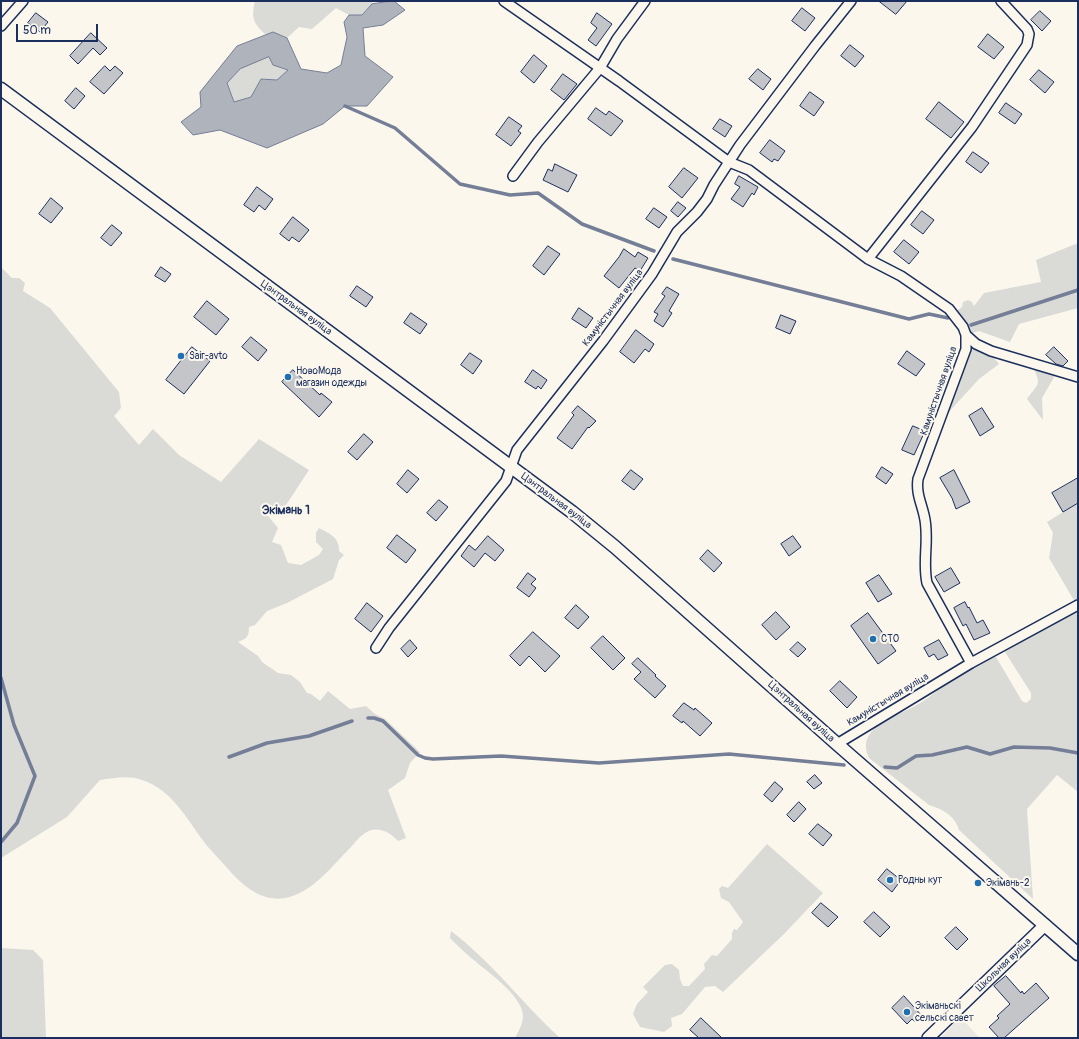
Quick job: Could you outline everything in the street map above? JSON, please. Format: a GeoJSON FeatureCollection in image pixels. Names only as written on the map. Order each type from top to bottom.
{"type":"FeatureCollection","features":[{"type":"Feature","properties":{"kind":"main road","name":"Цэнтральная вуліца"},"geometry":{"type":"LineString","coordinates":[[1,89],[511,466],[615,546],[837,744],[1078,954]]}},
{"type":"Feature","properties":{"kind":"street"},"geometry":{"type":"LineString","coordinates":[[1,26],[23,1]]}},
{"type":"Feature","properties":{"kind":"street"},"geometry":{"type":"LineString","coordinates":[[504,1],[600,68],[729,162],[749,170],[868,259],[901,276],[949,309],[963,326],[966,335],[976,344],[1078,377]]}},
{"type":"Feature","properties":{"kind":"street"},"geometry":{"type":"LineString","coordinates":[[513,176],[538,142],[600,68],[617,39],[645,1]]}},
{"type":"Feature","properties":{"kind":"street","name":"Камуністычная вуліца"},"geometry":{"type":"LineString","coordinates":[[376,648],[389,628],[506,481],[517,450],[603,340],[652,274],[677,232],[697,212],[707,199],[740,145],[851,1]]}},
{"type":"Feature","properties":{"kind":"street"},"geometry":{"type":"LineString","coordinates":[[868,259],[972,127],[1025,50],[1029,39],[1027,29],[1001,1]]}},
{"type":"Feature","properties":{"kind":"street","name":"Камуністычная вуліца"},"geometry":{"type":"LineString","coordinates":[[966,335],[966,349],[918,479],[917,487],[918,498],[924,515],[927,533],[924,572],[927,583],[971,663]]}},
{"type":"Feature","properties":{"kind":"street","name":"Камуністычная вуліца"},"geometry":{"type":"LineString","coordinates":[[837,744],[971,663],[1078,604]]}},
{"type":"Feature","properties":{"kind":"street","name":"Школьная вуліца"},"geometry":{"type":"LineString","coordinates":[[928,1038],[1045,925]]}},
{"type":"Feature","properties":{"kind":"shaded area"},"geometry":{"type":"Polygon","coordinates":[[[255,1],[372,1],[372,4],[362,15],[349,15],[336,8],[312,29],[299,27],[287,38],[273,32],[266,35],[258,27],[253,16],[255,1]]]}},
{"type":"Feature","properties":{"kind":"shaded area"},"geometry":{"type":"Polygon","coordinates":[[[394,1],[405,10],[383,25],[363,28],[365,56],[393,77],[367,106],[345,106],[323,124],[267,148],[220,130],[193,135],[181,122],[201,107],[200,92],[237,46],[273,32],[287,38],[301,69],[327,73],[341,65],[347,37],[344,22],[349,15],[362,15],[372,4],[394,1]],[[269,57],[240,69],[227,83],[234,102],[251,97],[261,79],[277,80],[288,70],[273,65],[269,57]]]}},
{"type":"Feature","properties":{"kind":"shaded area"},"geometry":{"type":"Polygon","coordinates":[[[269,57],[288,70],[277,80],[261,79],[251,97],[234,102],[227,83],[240,69],[269,57]]]}},
{"type":"Feature","properties":{"kind":"shaded area"},"geometry":{"type":"Polygon","coordinates":[[[1078,243],[1078,308],[1019,324],[1010,342],[979,331],[969,334],[977,340],[992,345],[995,353],[994,358],[999,364],[979,379],[948,413],[969,349],[958,314],[958,310],[962,307],[963,302],[968,300],[972,302],[974,306],[984,293],[1041,282],[1036,260],[1078,243]]]}},
{"type":"Feature","properties":{"kind":"shaded area"},"geometry":{"type":"Polygon","coordinates":[[[1,267],[12,278],[19,278],[25,283],[23,291],[50,308],[119,392],[121,408],[114,416],[139,445],[153,429],[179,455],[221,482],[259,439],[309,470],[282,511],[277,512],[268,506],[264,511],[278,528],[272,542],[281,545],[288,563],[301,565],[319,555],[323,549],[316,542],[316,533],[319,528],[336,539],[339,546],[339,551],[344,555],[339,560],[333,579],[287,603],[267,611],[255,625],[249,627],[247,637],[238,642],[278,673],[291,675],[300,682],[307,693],[311,694],[320,701],[328,691],[350,709],[366,706],[375,714],[385,719],[420,752],[410,763],[405,778],[388,790],[406,838],[398,841],[390,834],[383,831],[369,831],[360,837],[334,866],[314,884],[291,896],[279,899],[266,897],[260,895],[240,882],[209,848],[180,809],[163,791],[137,778],[121,777],[100,780],[67,817],[1,858],[1,267]]]}},
{"type":"Feature","properties":{"kind":"shaded area"},"geometry":{"type":"Polygon","coordinates":[[[1033,367],[1056,374],[1042,398],[1043,420],[1027,399],[1038,384],[1033,367]]]}},
{"type":"Feature","properties":{"kind":"shaded area"},"geometry":{"type":"Polygon","coordinates":[[[1076,504],[1078,507],[1078,601],[1075,602],[1049,558],[1053,533],[1047,522],[1076,504]]]}},
{"type":"Feature","properties":{"kind":"shaded area"},"geometry":{"type":"Polygon","coordinates":[[[1078,609],[1078,792],[1057,775],[1027,809],[1033,899],[959,830],[955,821],[948,814],[929,805],[869,758],[866,751],[866,743],[870,733],[882,722],[919,704],[972,667],[989,658],[996,657],[1022,701],[1026,703],[1031,699],[1031,693],[1005,652],[1024,638],[1078,609]]]}},
{"type":"Feature","properties":{"kind":"shaded area"},"geometry":{"type":"Polygon","coordinates":[[[767,844],[823,893],[784,934],[723,992],[715,986],[705,987],[682,1014],[671,1018],[672,1026],[664,1032],[640,1027],[633,1014],[637,1004],[648,992],[643,987],[665,965],[672,964],[679,970],[680,979],[683,986],[689,986],[705,969],[704,964],[712,955],[717,956],[732,939],[734,929],[737,930],[743,922],[729,902],[721,898],[719,889],[722,886],[728,888],[767,844]]]}},
{"type":"Feature","properties":{"kind":"shaded area"},"geometry":{"type":"Polygon","coordinates":[[[451,931],[480,956],[560,1038],[515,1038],[522,1024],[523,1015],[521,1007],[516,999],[501,983],[467,955],[450,938],[451,931]]]}},
{"type":"Feature","properties":{"kind":"shaded area"},"geometry":{"type":"Polygon","coordinates":[[[1,948],[33,950],[43,960],[46,1038],[1,1038],[1,948]]]}},
{"type":"Feature","properties":{"kind":"shaded area"},"geometry":{"type":"Polygon","coordinates":[[[960,1017],[980,1038],[940,1038],[960,1017]]]}},
{"type":"Feature","properties":{"kind":"building"},"geometry":{"type":"Polygon","coordinates":[[[879,1],[907,1],[896,14],[879,1]]]}},
{"type":"Feature","properties":{"kind":"building"},"geometry":{"type":"Polygon","coordinates":[[[802,8],[815,18],[805,31],[792,21],[802,8]]]}},
{"type":"Feature","properties":{"kind":"building"},"geometry":{"type":"Polygon","coordinates":[[[1040,11],[1051,21],[1042,31],[1031,20],[1040,11]]]}},
{"type":"Feature","properties":{"kind":"building"},"geometry":{"type":"Polygon","coordinates":[[[36,13],[48,22],[40,32],[28,23],[36,13]]]}},
{"type":"Feature","properties":{"kind":"building"},"geometry":{"type":"Polygon","coordinates":[[[597,13],[612,24],[596,46],[588,40],[597,28],[591,23],[597,13]]]}},
{"type":"Feature","properties":{"kind":"building"},"geometry":{"type":"Polygon","coordinates":[[[91,33],[107,48],[100,55],[93,48],[78,64],[70,56],[91,33]]]}},
{"type":"Feature","properties":{"kind":"building"},"geometry":{"type":"Polygon","coordinates":[[[988,34],[1004,47],[994,59],[978,47],[988,34]]]}},
{"type":"Feature","properties":{"kind":"building"},"geometry":{"type":"Polygon","coordinates":[[[850,45],[864,56],[855,67],[841,56],[850,45]]]}},
{"type":"Feature","properties":{"kind":"building"},"geometry":{"type":"Polygon","coordinates":[[[534,55],[547,66],[534,83],[521,72],[534,55]]]}},
{"type":"Feature","properties":{"kind":"building"},"geometry":{"type":"Polygon","coordinates":[[[105,66],[110,71],[115,66],[123,73],[104,94],[90,82],[105,66]]]}},
{"type":"Feature","properties":{"kind":"building"},"geometry":{"type":"Polygon","coordinates":[[[758,69],[771,79],[763,90],[749,79],[758,69]]]}},
{"type":"Feature","properties":{"kind":"building"},"geometry":{"type":"Polygon","coordinates":[[[1039,70],[1054,82],[1045,93],[1030,80],[1039,70]]]}},
{"type":"Feature","properties":{"kind":"building"},"geometry":{"type":"Polygon","coordinates":[[[563,74],[577,84],[564,100],[551,90],[563,74]]]}},
{"type":"Feature","properties":{"kind":"building"},"geometry":{"type":"Polygon","coordinates":[[[76,88],[85,96],[74,109],[65,101],[76,88]]]}},
{"type":"Feature","properties":{"kind":"building"},"geometry":{"type":"Polygon","coordinates":[[[810,92],[824,102],[814,116],[800,106],[810,92]]]}},
{"type":"Feature","properties":{"kind":"building"},"geometry":{"type":"Polygon","coordinates":[[[939,102],[964,122],[951,138],[926,119],[939,102]]]}},
{"type":"Feature","properties":{"kind":"building"},"geometry":{"type":"Polygon","coordinates":[[[1006,103],[1022,114],[1015,124],[999,113],[1006,103]]]}},
{"type":"Feature","properties":{"kind":"building"},"geometry":{"type":"Polygon","coordinates":[[[596,108],[606,115],[609,111],[623,121],[611,136],[588,119],[596,108]]]}},
{"type":"Feature","properties":{"kind":"building"},"geometry":{"type":"Polygon","coordinates":[[[509,117],[522,126],[518,131],[521,133],[511,146],[496,135],[509,117]]]}},
{"type":"Feature","properties":{"kind":"building"},"geometry":{"type":"Polygon","coordinates":[[[720,119],[732,126],[725,137],[713,129],[720,119]]]}},
{"type":"Feature","properties":{"kind":"building"},"geometry":{"type":"Polygon","coordinates":[[[770,140],[785,151],[778,161],[774,159],[772,162],[760,153],[770,140]]]}},
{"type":"Feature","properties":{"kind":"building"},"geometry":{"type":"Polygon","coordinates":[[[973,152],[989,163],[981,173],[966,162],[973,152]]]}},
{"type":"Feature","properties":{"kind":"building"},"geometry":{"type":"Polygon","coordinates":[[[555,164],[577,175],[568,192],[543,180],[548,169],[552,171],[555,164]]]}},
{"type":"Feature","properties":{"kind":"building"},"geometry":{"type":"Polygon","coordinates":[[[684,168],[698,178],[682,198],[669,187],[684,168]]]}},
{"type":"Feature","properties":{"kind":"building"},"geometry":{"type":"Polygon","coordinates":[[[739,176],[758,187],[754,195],[752,193],[743,207],[731,199],[740,187],[735,184],[739,176]]]}},
{"type":"Feature","properties":{"kind":"building"},"geometry":{"type":"Polygon","coordinates":[[[257,187],[273,199],[265,210],[259,205],[254,212],[244,205],[257,187]]]}},
{"type":"Feature","properties":{"kind":"building"},"geometry":{"type":"Polygon","coordinates":[[[51,198],[63,208],[51,223],[39,214],[51,198]]]}},
{"type":"Feature","properties":{"kind":"building"},"geometry":{"type":"Polygon","coordinates":[[[678,202],[686,208],[678,217],[671,211],[678,202]]]}},
{"type":"Feature","properties":{"kind":"building"},"geometry":{"type":"Polygon","coordinates":[[[654,208],[667,217],[659,228],[646,219],[654,208]]]}},
{"type":"Feature","properties":{"kind":"building"},"geometry":{"type":"Polygon","coordinates":[[[922,211],[934,220],[923,234],[911,225],[922,211]]]}},
{"type":"Feature","properties":{"kind":"building"},"geometry":{"type":"Polygon","coordinates":[[[293,217],[309,230],[299,242],[292,237],[289,241],[280,234],[293,217]]]}},
{"type":"Feature","properties":{"kind":"building"},"geometry":{"type":"Polygon","coordinates":[[[112,225],[122,233],[111,246],[101,238],[112,225]]]}},
{"type":"Feature","properties":{"kind":"building"},"geometry":{"type":"Polygon","coordinates":[[[904,240],[919,252],[909,264],[894,252],[904,240]]]}},
{"type":"Feature","properties":{"kind":"building"},"geometry":{"type":"Polygon","coordinates":[[[548,246],[560,254],[544,275],[533,266],[548,246]]]}},
{"type":"Feature","properties":{"kind":"building"},"geometry":{"type":"Polygon","coordinates":[[[624,249],[635,257],[638,252],[648,258],[640,271],[635,268],[619,288],[604,276],[624,249]]]}},
{"type":"Feature","properties":{"kind":"building"},"geometry":{"type":"Polygon","coordinates":[[[161,267],[171,274],[165,282],[155,276],[161,267]]]}},
{"type":"Feature","properties":{"kind":"building"},"geometry":{"type":"Polygon","coordinates":[[[357,286],[373,297],[366,307],[350,296],[357,286]]]}},
{"type":"Feature","properties":{"kind":"building"},"geometry":{"type":"Polygon","coordinates":[[[667,287],[679,294],[669,311],[672,313],[663,327],[654,321],[658,314],[654,312],[665,296],[662,294],[667,287]]]}},
{"type":"Feature","properties":{"kind":"building"},"geometry":{"type":"Polygon","coordinates":[[[207,301],[229,319],[216,335],[194,317],[207,301]]]}},
{"type":"Feature","properties":{"kind":"building"},"geometry":{"type":"Polygon","coordinates":[[[579,308],[593,318],[586,328],[572,319],[579,308]]]}},
{"type":"Feature","properties":{"kind":"building"},"geometry":{"type":"Polygon","coordinates":[[[411,313],[427,324],[420,334],[404,323],[411,313]]]}},
{"type":"Feature","properties":{"kind":"building"},"geometry":{"type":"Polygon","coordinates":[[[781,315],[796,321],[790,334],[776,328],[781,315]]]}},
{"type":"Feature","properties":{"kind":"building"},"geometry":{"type":"Polygon","coordinates":[[[636,330],[654,344],[649,352],[645,349],[634,363],[620,352],[636,330]]]}},
{"type":"Feature","properties":{"kind":"building"},"geometry":{"type":"Polygon","coordinates":[[[251,337],[267,350],[258,361],[242,347],[251,337]]]}},
{"type":"Feature","properties":{"kind":"building"},"geometry":{"type":"Polygon","coordinates":[[[192,347],[210,361],[184,394],[166,380],[192,347]]]}},
{"type":"Feature","properties":{"kind":"building"},"geometry":{"type":"Polygon","coordinates":[[[1054,347],[1068,361],[1063,366],[1056,364],[1046,355],[1054,347]]]}},
{"type":"Feature","properties":{"kind":"building"},"geometry":{"type":"Polygon","coordinates":[[[907,351],[925,364],[916,376],[898,364],[907,351]]]}},
{"type":"Feature","properties":{"kind":"building"},"geometry":{"type":"Polygon","coordinates":[[[470,353],[482,361],[473,374],[461,365],[470,353]]]}},
{"type":"Feature","properties":{"kind":"building"},"geometry":{"type":"Polygon","coordinates":[[[293,370],[320,395],[321,393],[332,402],[319,417],[282,382],[293,370]]]}},
{"type":"Feature","properties":{"kind":"building"},"geometry":{"type":"Polygon","coordinates":[[[533,370],[547,380],[541,389],[538,386],[536,389],[525,382],[533,370]]]}},
{"type":"Feature","properties":{"kind":"building"},"geometry":{"type":"Polygon","coordinates":[[[578,406],[596,421],[589,428],[588,427],[572,449],[557,438],[574,415],[572,413],[578,406]]]}},
{"type":"Feature","properties":{"kind":"building"},"geometry":{"type":"Polygon","coordinates":[[[982,408],[994,427],[980,436],[969,416],[982,408]]]}},
{"type":"Feature","properties":{"kind":"building"},"geometry":{"type":"Polygon","coordinates":[[[913,426],[925,431],[914,455],[902,450],[913,426]]]}},
{"type":"Feature","properties":{"kind":"building"},"geometry":{"type":"Polygon","coordinates":[[[364,434],[373,442],[357,460],[348,452],[364,434]]]}},
{"type":"Feature","properties":{"kind":"building"},"geometry":{"type":"Polygon","coordinates":[[[882,467],[893,474],[886,484],[876,477],[882,467]]]}},
{"type":"Feature","properties":{"kind":"building"},"geometry":{"type":"Polygon","coordinates":[[[408,470],[419,479],[407,493],[397,484],[408,470]]]}},
{"type":"Feature","properties":{"kind":"building"},"geometry":{"type":"Polygon","coordinates":[[[631,470],[643,479],[634,490],[622,481],[631,470]]]}},
{"type":"Feature","properties":{"kind":"building"},"geometry":{"type":"Polygon","coordinates":[[[954,470],[970,502],[956,509],[952,498],[940,478],[954,470]]]}},
{"type":"Feature","properties":{"kind":"building"},"geometry":{"type":"Polygon","coordinates":[[[1078,478],[1078,503],[1063,512],[1052,493],[1078,478]]]}},
{"type":"Feature","properties":{"kind":"building"},"geometry":{"type":"Polygon","coordinates":[[[439,500],[448,507],[436,521],[427,513],[439,500]]]}},
{"type":"Feature","properties":{"kind":"building"},"geometry":{"type":"Polygon","coordinates":[[[397,535],[416,550],[406,563],[387,548],[397,535]]]}},
{"type":"Feature","properties":{"kind":"building"},"geometry":{"type":"Polygon","coordinates":[[[488,536],[504,550],[495,561],[485,553],[474,567],[461,556],[469,545],[475,550],[488,536]]]}},
{"type":"Feature","properties":{"kind":"building"},"geometry":{"type":"Polygon","coordinates":[[[793,536],[801,547],[789,556],[781,544],[793,536]]]}},
{"type":"Feature","properties":{"kind":"building"},"geometry":{"type":"Polygon","coordinates":[[[708,550],[722,563],[714,572],[700,559],[708,550]]]}},
{"type":"Feature","properties":{"kind":"building"},"geometry":{"type":"Polygon","coordinates":[[[951,568],[960,583],[944,592],[935,577],[951,568]]]}},
{"type":"Feature","properties":{"kind":"building"},"geometry":{"type":"Polygon","coordinates":[[[528,573],[536,579],[531,584],[536,588],[529,597],[517,588],[528,573]]]}},
{"type":"Feature","properties":{"kind":"building"},"geometry":{"type":"Polygon","coordinates":[[[879,575],[892,594],[878,602],[866,583],[879,575]]]}},
{"type":"Feature","properties":{"kind":"building"},"geometry":{"type":"Polygon","coordinates":[[[965,602],[977,623],[983,620],[990,633],[974,640],[966,624],[963,626],[954,608],[965,602]]]}},
{"type":"Feature","properties":{"kind":"building"},"geometry":{"type":"Polygon","coordinates":[[[367,603],[383,616],[371,632],[355,619],[367,603]]]}},
{"type":"Feature","properties":{"kind":"building"},"geometry":{"type":"Polygon","coordinates":[[[576,605],[589,617],[578,629],[565,618],[576,605]]]}},
{"type":"Feature","properties":{"kind":"building"},"geometry":{"type":"Polygon","coordinates":[[[776,612],[790,627],[776,640],[762,625],[776,612]]]}},
{"type":"Feature","properties":{"kind":"building","name":"СТО"},"geometry":{"type":"Polygon","coordinates":[[[868,613],[896,651],[878,664],[851,626],[868,613]]]}},
{"type":"Feature","properties":{"kind":"building"},"geometry":{"type":"Polygon","coordinates":[[[533,632],[560,656],[545,672],[529,656],[520,666],[510,656],[533,632]]]}},
{"type":"Feature","properties":{"kind":"building"},"geometry":{"type":"Polygon","coordinates":[[[603,636],[625,658],[613,670],[591,648],[603,636]]]}},
{"type":"Feature","properties":{"kind":"building"},"geometry":{"type":"Polygon","coordinates":[[[410,640],[417,648],[408,657],[401,649],[410,640]]]}},
{"type":"Feature","properties":{"kind":"building"},"geometry":{"type":"Polygon","coordinates":[[[939,640],[948,655],[938,660],[934,654],[929,657],[924,648],[939,640]]]}},
{"type":"Feature","properties":{"kind":"building"},"geometry":{"type":"Polygon","coordinates":[[[798,642],[806,649],[798,657],[790,650],[798,642]]]}},
{"type":"Feature","properties":{"kind":"building"},"geometry":{"type":"Polygon","coordinates":[[[638,658],[666,686],[655,698],[634,679],[641,672],[632,664],[638,658]]]}},
{"type":"Feature","properties":{"kind":"building"},"geometry":{"type":"Polygon","coordinates":[[[840,681],[857,697],[847,708],[830,691],[840,681]]]}},
{"type":"Feature","properties":{"kind":"building"},"geometry":{"type":"Polygon","coordinates":[[[684,703],[694,710],[695,708],[712,723],[700,736],[683,721],[682,723],[673,716],[684,703]]]}},
{"type":"Feature","properties":{"kind":"building"},"geometry":{"type":"Polygon","coordinates":[[[815,775],[822,783],[814,789],[807,782],[815,775]]]}},
{"type":"Feature","properties":{"kind":"building"},"geometry":{"type":"Polygon","coordinates":[[[775,782],[783,789],[772,802],[764,795],[775,782]]]}},
{"type":"Feature","properties":{"kind":"building"},"geometry":{"type":"Polygon","coordinates":[[[799,802],[806,809],[794,822],[787,815],[799,802]]]}},
{"type":"Feature","properties":{"kind":"building"},"geometry":{"type":"Polygon","coordinates":[[[818,824],[832,835],[823,846],[809,834],[818,824]]]}},
{"type":"Feature","properties":{"kind":"building","name":"Родны кут"},"geometry":{"type":"Polygon","coordinates":[[[887,869],[901,880],[892,892],[878,880],[887,869]]]}},
{"type":"Feature","properties":{"kind":"building"},"geometry":{"type":"Polygon","coordinates":[[[821,903],[838,917],[828,927],[812,913],[821,903]]]}},
{"type":"Feature","properties":{"kind":"building"},"geometry":{"type":"Polygon","coordinates":[[[874,912],[890,927],[880,937],[864,922],[874,912]]]}},
{"type":"Feature","properties":{"kind":"building"},"geometry":{"type":"Polygon","coordinates":[[[956,927],[968,939],[957,950],[945,938],[956,927]]]}},
{"type":"Feature","properties":{"kind":"building"},"geometry":{"type":"Polygon","coordinates":[[[1006,976],[1021,993],[1022,991],[1024,994],[1036,983],[1049,998],[1004,1038],[999,1038],[989,1027],[999,1018],[997,1016],[1010,1004],[994,986],[1006,976]]]}},
{"type":"Feature","properties":{"kind":"building","name":"Экіманьскі сельскі савет"},"geometry":{"type":"Polygon","coordinates":[[[904,996],[922,1016],[915,1022],[912,1019],[907,1024],[892,1008],[904,996]]]}},
{"type":"Feature","properties":{"kind":"building"},"geometry":{"type":"Polygon","coordinates":[[[701,1018],[722,1038],[699,1038],[690,1030],[701,1018]]]}},
{"type":"Feature","properties":{"kind":"waterway"},"geometry":{"type":"LineString","coordinates":[[345,106],[395,128],[460,184],[510,195],[538,193],[582,224],[654,251]]}},
{"type":"Feature","properties":{"kind":"waterway"},"geometry":{"type":"LineString","coordinates":[[673,259],[909,319],[929,314],[948,318]]}},
{"type":"Feature","properties":{"kind":"waterway"},"geometry":{"type":"LineString","coordinates":[[971,325],[1078,290]]}},
{"type":"Feature","properties":{"kind":"waterway"},"geometry":{"type":"LineString","coordinates":[[1,678],[14,725],[35,776],[17,823],[1,842]]}},
{"type":"Feature","properties":{"kind":"waterway"},"geometry":{"type":"LineString","coordinates":[[368,718],[383,721],[418,755],[433,759],[501,756],[599,763],[729,754],[844,765]]}},
{"type":"Feature","properties":{"kind":"waterway"},"geometry":{"type":"LineString","coordinates":[[229,757],[267,743],[309,736],[352,721]]}},
{"type":"Feature","properties":{"kind":"waterway"},"geometry":{"type":"LineString","coordinates":[[885,767],[897,768],[916,756],[932,755],[967,747],[990,754],[1014,747],[1050,748],[1078,753]]}},
{"type":"Feature","properties":{"kind":"place","name":"Sair-avto"},"geometry":{"type":"Point","coordinates":[181,356]}},
{"type":"Feature","properties":{"kind":"place","name":"НовоМода магазин одежды"},"geometry":{"type":"Point","coordinates":[288,377]}},
{"type":"Feature","properties":{"kind":"place","name":"СТО"},"geometry":{"type":"Point","coordinates":[873,639]}},
{"type":"Feature","properties":{"kind":"place","name":"Родны кут"},"geometry":{"type":"Point","coordinates":[890,880]}},
{"type":"Feature","properties":{"kind":"place","name":"Экімань-2"},"geometry":{"type":"Point","coordinates":[978,883]}},
{"type":"Feature","properties":{"kind":"place","name":"Экіманьскі сельскі савет"},"geometry":{"type":"Point","coordinates":[907,1012]}},
{"type":"Feature","properties":{"kind":"district","name":"Экімань 1"},"geometry":{"type":"Point","coordinates":[286,511]}}]}
